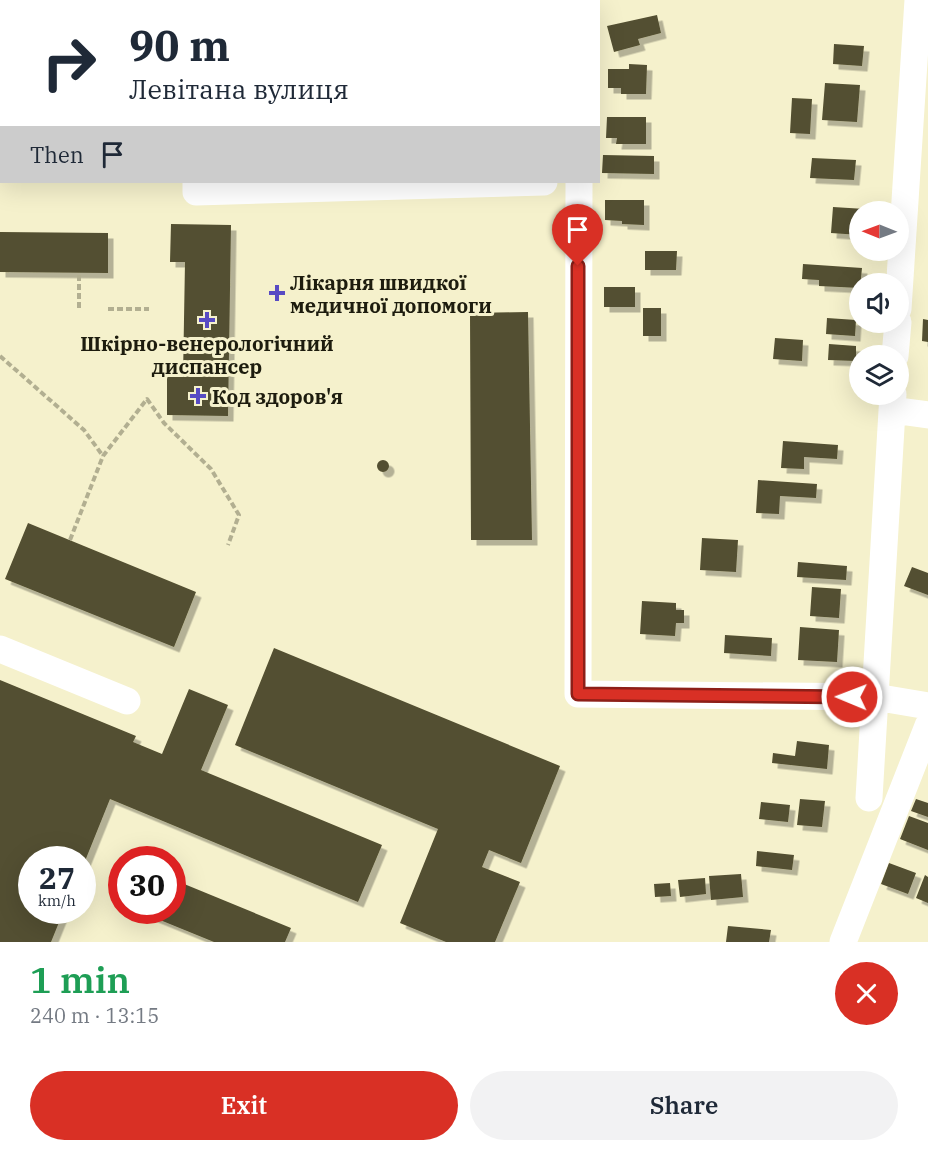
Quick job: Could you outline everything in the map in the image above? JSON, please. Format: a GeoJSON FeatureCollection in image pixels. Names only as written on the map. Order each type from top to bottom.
{"type":"FeatureCollection","features":[{"type":"Feature","properties":{"kind":"street"},"geometry":{"type":"LineString","coordinates":[[900,273],[918,0]]}},
{"type":"Feature","properties":{"kind":"street"},"geometry":{"type":"LineString","coordinates":[[196,183],[196,192],[509,183]]}},
{"type":"Feature","properties":{"kind":"street"},"geometry":{"type":"LineString","coordinates":[[579,183],[578,694],[875,698],[928,706]]}},
{"type":"Feature","properties":{"kind":"street"},"geometry":{"type":"LineString","coordinates":[[869,798],[892,405]]}},
{"type":"Feature","properties":{"kind":"street"},"geometry":{"type":"LineString","coordinates":[[900,405],[928,415]]}},
{"type":"Feature","properties":{"kind":"street"},"geometry":{"type":"LineString","coordinates":[[0,649],[127,701]]}},
{"type":"Feature","properties":{"kind":"street"},"geometry":{"type":"LineString","coordinates":[[843,942],[928,726]]}},
{"type":"Feature","properties":{"kind":"path"},"geometry":{"type":"LineString","coordinates":[[79,273],[79,308]]}},
{"type":"Feature","properties":{"kind":"path"},"geometry":{"type":"LineString","coordinates":[[108,309],[148,309]]}},
{"type":"Feature","properties":{"kind":"path"},"geometry":{"type":"LineString","coordinates":[[0,356],[84,430],[103,456]]}},
{"type":"Feature","properties":{"kind":"path"},"geometry":{"type":"LineString","coordinates":[[70,540],[103,456],[147,399],[164,423],[211,469],[239,515],[228,545]]}},
{"type":"Feature","properties":{"kind":"building"},"geometry":{"type":"Polygon","coordinates":[[[657,15],[661,33],[638,39],[640,45],[614,52],[607,26],[657,15]]]}},
{"type":"Feature","properties":{"kind":"building"},"geometry":{"type":"Polygon","coordinates":[[[834,44],[864,46],[862,66],[833,64],[834,44]]]}},
{"type":"Feature","properties":{"kind":"building"},"geometry":{"type":"Polygon","coordinates":[[[629,64],[647,65],[646,94],[621,94],[621,88],[608,88],[608,69],[629,69],[629,64]]]}},
{"type":"Feature","properties":{"kind":"building"},"geometry":{"type":"Polygon","coordinates":[[[825,83],[860,85],[857,122],[822,120],[825,83]]]}},
{"type":"Feature","properties":{"kind":"building"},"geometry":{"type":"Polygon","coordinates":[[[792,98],[812,99],[810,134],[790,133],[792,98]]]}},
{"type":"Feature","properties":{"kind":"building"},"geometry":{"type":"Polygon","coordinates":[[[607,117],[646,117],[646,144],[616,144],[617,138],[606,138],[607,117]]]}},
{"type":"Feature","properties":{"kind":"building"},"geometry":{"type":"Polygon","coordinates":[[[603,155],[654,156],[654,174],[602,173],[603,155]]]}},
{"type":"Feature","properties":{"kind":"building"},"geometry":{"type":"Polygon","coordinates":[[[812,158],[856,160],[854,180],[810,178],[812,158]]]}},
{"type":"Feature","properties":{"kind":"building"},"geometry":{"type":"Polygon","coordinates":[[[605,200],[644,200],[644,225],[622,224],[622,221],[605,220],[605,200]]]}},
{"type":"Feature","properties":{"kind":"building"},"geometry":{"type":"Polygon","coordinates":[[[833,207],[849,208],[849,234],[831,233],[833,207]]]}},
{"type":"Feature","properties":{"kind":"building"},"geometry":{"type":"Polygon","coordinates":[[[171,224],[231,225],[228,416],[167,415],[167,377],[183,377],[185,262],[170,262],[171,224]]]}},
{"type":"Feature","properties":{"kind":"building"},"geometry":{"type":"Polygon","coordinates":[[[0,232],[108,233],[108,273],[0,272],[0,232]]]}},
{"type":"Feature","properties":{"kind":"building"},"geometry":{"type":"Polygon","coordinates":[[[645,251],[677,251],[676,270],[645,270],[645,251]]]}},
{"type":"Feature","properties":{"kind":"building"},"geometry":{"type":"Polygon","coordinates":[[[803,264],[862,268],[862,273],[849,273],[849,287],[819,286],[819,280],[802,279],[803,264]]]}},
{"type":"Feature","properties":{"kind":"building"},"geometry":{"type":"Polygon","coordinates":[[[604,287],[635,287],[635,307],[604,307],[604,287]]]}},
{"type":"Feature","properties":{"kind":"building"},"geometry":{"type":"Polygon","coordinates":[[[643,308],[661,308],[661,336],[643,336],[643,308]]]}},
{"type":"Feature","properties":{"kind":"building"},"geometry":{"type":"Polygon","coordinates":[[[528,312],[532,540],[471,540],[470,313],[528,312]]]}},
{"type":"Feature","properties":{"kind":"building"},"geometry":{"type":"Polygon","coordinates":[[[827,318],[849,320],[849,333],[855,333],[855,336],[826,334],[827,318]]]}},
{"type":"Feature","properties":{"kind":"building"},"geometry":{"type":"Polygon","coordinates":[[[923,319],[928,320],[928,342],[922,341],[923,319]]]}},
{"type":"Feature","properties":{"kind":"building"},"geometry":{"type":"Polygon","coordinates":[[[775,338],[803,340],[802,361],[773,359],[775,338]]]}},
{"type":"Feature","properties":{"kind":"building"},"geometry":{"type":"Polygon","coordinates":[[[829,344],[849,345],[849,361],[828,360],[829,344]]]}},
{"type":"Feature","properties":{"kind":"building"},"geometry":{"type":"Polygon","coordinates":[[[783,441],[838,445],[837,459],[804,457],[804,469],[781,468],[783,441]]]}},
{"type":"Feature","properties":{"kind":"building"},"geometry":{"type":"Polygon","coordinates":[[[383,460],[389,466],[383,472],[377,466],[383,460]]]}},
{"type":"Feature","properties":{"kind":"building"},"geometry":{"type":"Polygon","coordinates":[[[758,480],[817,484],[816,498],[780,496],[779,514],[756,513],[758,480]]]}},
{"type":"Feature","properties":{"kind":"building"},"geometry":{"type":"Polygon","coordinates":[[[28,523],[196,592],[174,647],[5,579],[28,523]]]}},
{"type":"Feature","properties":{"kind":"building"},"geometry":{"type":"Polygon","coordinates":[[[702,538],[738,540],[736,572],[700,570],[702,538]]]}},
{"type":"Feature","properties":{"kind":"building"},"geometry":{"type":"Polygon","coordinates":[[[798,562],[847,566],[846,580],[797,577],[798,562]]]}},
{"type":"Feature","properties":{"kind":"building"},"geometry":{"type":"Polygon","coordinates":[[[912,567],[928,573],[928,595],[904,586],[912,567]]]}},
{"type":"Feature","properties":{"kind":"building"},"geometry":{"type":"Polygon","coordinates":[[[812,587],[841,589],[839,618],[810,616],[812,587]]]}},
{"type":"Feature","properties":{"kind":"building"},"geometry":{"type":"Polygon","coordinates":[[[642,601],[676,603],[676,610],[684,610],[684,623],[676,623],[675,636],[640,634],[642,601]]]}},
{"type":"Feature","properties":{"kind":"building"},"geometry":{"type":"Polygon","coordinates":[[[800,627],[839,630],[837,662],[798,660],[800,627]]]}},
{"type":"Feature","properties":{"kind":"building"},"geometry":{"type":"Polygon","coordinates":[[[725,635],[772,638],[771,656],[724,653],[725,635]]]}},
{"type":"Feature","properties":{"kind":"building"},"geometry":{"type":"Polygon","coordinates":[[[274,648],[560,766],[521,863],[489,850],[482,867],[520,882],[495,942],[446,942],[400,923],[438,829],[235,745],[274,648]]]}},
{"type":"Feature","properties":{"kind":"building"},"geometry":{"type":"Polygon","coordinates":[[[0,680],[136,736],[133,742],[162,754],[189,689],[228,705],[201,770],[382,845],[358,902],[110,799],[91,846],[18,846],[18,924],[58,924],[51,942],[0,942],[0,680]]]}},
{"type":"Feature","properties":{"kind":"building"},"geometry":{"type":"Polygon","coordinates":[[[797,741],[829,745],[827,769],[772,763],[773,753],[795,756],[797,741]]]}},
{"type":"Feature","properties":{"kind":"building"},"geometry":{"type":"Polygon","coordinates":[[[800,799],[825,801],[822,827],[797,825],[800,799]]]}},
{"type":"Feature","properties":{"kind":"building"},"geometry":{"type":"Polygon","coordinates":[[[916,799],[928,803],[928,817],[911,811],[916,799]]]}},
{"type":"Feature","properties":{"kind":"building"},"geometry":{"type":"Polygon","coordinates":[[[761,802],[790,805],[788,822],[759,819],[761,802]]]}},
{"type":"Feature","properties":{"kind":"building"},"geometry":{"type":"Polygon","coordinates":[[[909,816],[928,823],[928,850],[900,839],[909,816]]]}},
{"type":"Feature","properties":{"kind":"building"},"geometry":{"type":"Polygon","coordinates":[[[757,851],[794,855],[792,870],[756,866],[757,851]]]}},
{"type":"Feature","properties":{"kind":"building"},"geometry":{"type":"Polygon","coordinates":[[[889,863],[916,873],[908,894],[881,884],[889,863]]]}},
{"type":"Feature","properties":{"kind":"building"},"geometry":{"type":"Polygon","coordinates":[[[741,874],[743,897],[711,900],[709,876],[741,874]]]}},
{"type":"Feature","properties":{"kind":"building"},"geometry":{"type":"Polygon","coordinates":[[[925,875],[928,877],[928,903],[916,898],[925,875]]]}},
{"type":"Feature","properties":{"kind":"building"},"geometry":{"type":"Polygon","coordinates":[[[705,878],[706,894],[680,897],[678,880],[705,878]]]}},
{"type":"Feature","properties":{"kind":"building"},"geometry":{"type":"Polygon","coordinates":[[[670,883],[671,896],[655,897],[654,884],[670,883]]]}},
{"type":"Feature","properties":{"kind":"building"},"geometry":{"type":"Polygon","coordinates":[[[186,885],[291,928],[285,942],[214,942],[170,924],[186,924],[186,885]]]}},
{"type":"Feature","properties":{"kind":"building"},"geometry":{"type":"Polygon","coordinates":[[[728,926],[771,930],[769,942],[726,942],[728,926]]]}},
{"type":"Feature","properties":{"kind":"place","name":"Лікарня швидкої медичної допомоги"},"geometry":{"type":"Point","coordinates":[277,293]}},
{"type":"Feature","properties":{"kind":"place","name":"Шкірно-венерологічний диспансер"},"geometry":{"type":"Point","coordinates":[207,320]}},
{"type":"Feature","properties":{"kind":"place","name":"Код здоров'я"},"geometry":{"type":"Point","coordinates":[198,396]}},
{"type":"Feature","properties":{"kind":"route"},"geometry":{"type":"LineString","coordinates":[[578,266],[578,694],[852,697]]}}]}
